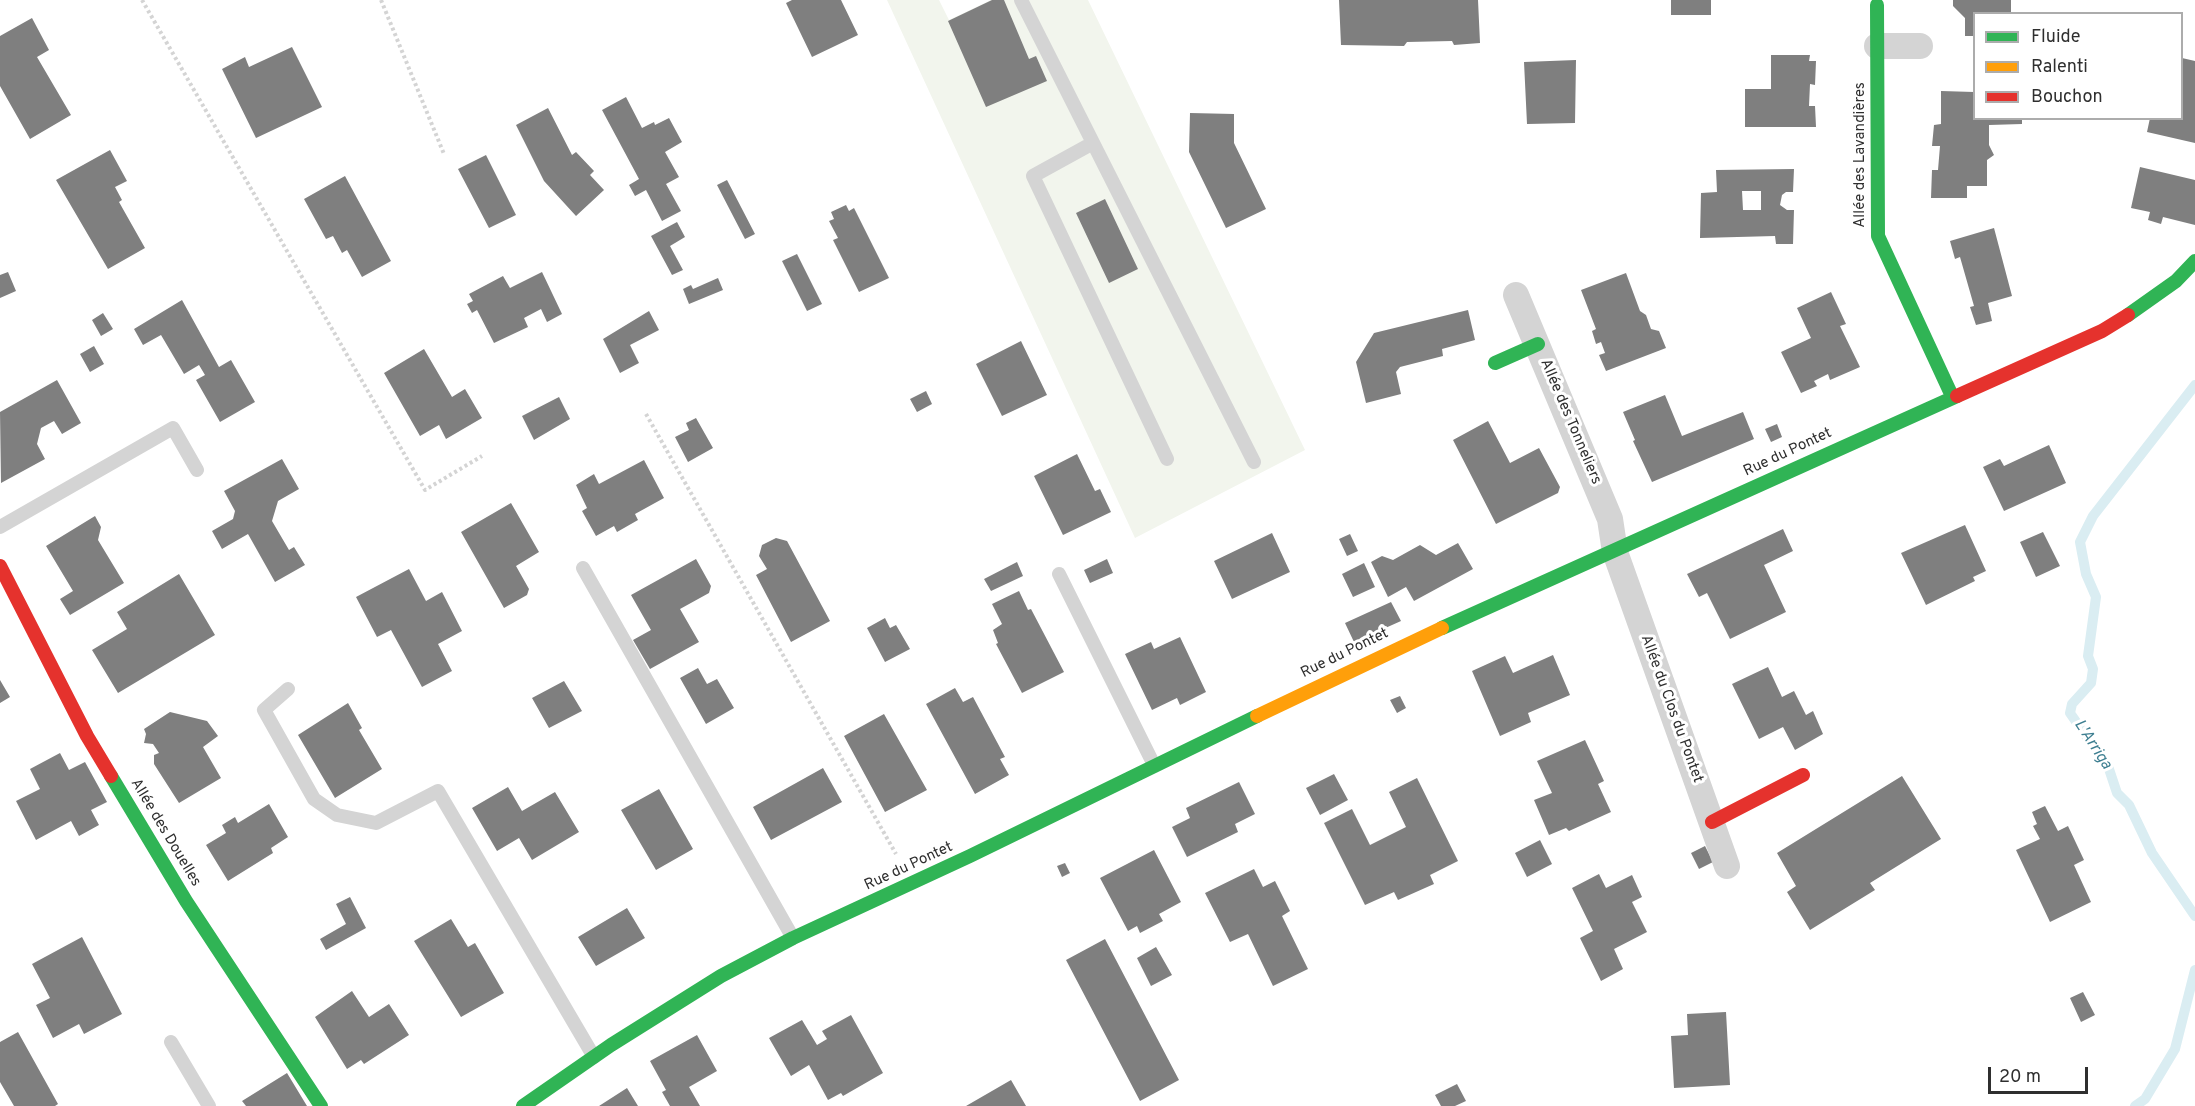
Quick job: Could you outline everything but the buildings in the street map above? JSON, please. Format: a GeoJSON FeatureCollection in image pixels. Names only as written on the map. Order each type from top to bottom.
{"type":"FeatureCollection","features":[{"type":"Feature","properties":{"kind":"street","name":"Allée des Lavandières"},"geometry":{"type":"LineString","coordinates":[[1877,4],[1878,237],[1953,396]]}},
{"type":"Feature","properties":{"kind":"street"},"geometry":{"type":"LineString","coordinates":[[1877,46],[1920,46]]}},
{"type":"Feature","properties":{"kind":"street","name":"Rue du Pontet"},"geometry":{"type":"LineString","coordinates":[[523,1106],[594,1057],[721,976],[793,938],[912,883],[1397,648],[1615,552],[1953,396],[2102,331],[2144,305],[2176,281],[2195,261]]}},
{"type":"Feature","properties":{"kind":"street","name":"Allée des Tonneliers"},"geometry":{"type":"LineString","coordinates":[[1516,294],[1610,519],[1615,552]]}},
{"type":"Feature","properties":{"kind":"street"},"geometry":{"type":"LineString","coordinates":[[1495,363],[1538,344]]}},
{"type":"Feature","properties":{"kind":"street","name":"Allée du Clos du Pontet"},"geometry":{"type":"LineString","coordinates":[[1615,552],[1728,866]]}},
{"type":"Feature","properties":{"kind":"street","name":"Allée des Douelles"},"geometry":{"type":"LineString","coordinates":[[0,566],[87,736],[186,901],[321,1106]]}},
{"type":"Feature","properties":{"kind":"street"},"geometry":{"type":"LineString","coordinates":[[1712,822],[1803,776]]}},
{"type":"Feature","properties":{"kind":"lane"},"geometry":{"type":"LineString","coordinates":[[1022,0],[1254,462]]}},
{"type":"Feature","properties":{"kind":"lane"},"geometry":{"type":"LineString","coordinates":[[1093,143],[1033,176],[1167,459]]}},
{"type":"Feature","properties":{"kind":"lane"},"geometry":{"type":"LineString","coordinates":[[0,527],[173,428],[197,470]]}},
{"type":"Feature","properties":{"kind":"lane"},"geometry":{"type":"LineString","coordinates":[[583,568],[793,938]]}},
{"type":"Feature","properties":{"kind":"lane"},"geometry":{"type":"LineString","coordinates":[[1059,574],[1154,765]]}},
{"type":"Feature","properties":{"kind":"lane"},"geometry":{"type":"LineString","coordinates":[[288,690],[264,710],[314,799],[337,815],[375,823],[438,791],[594,1057]]}},
{"type":"Feature","properties":{"kind":"lane"},"geometry":{"type":"LineString","coordinates":[[171,1042],[209,1106]]}},
{"type":"Feature","properties":{"kind":"path"},"geometry":{"type":"LineString","coordinates":[[142,0],[425,490],[482,456]]}},
{"type":"Feature","properties":{"kind":"path"},"geometry":{"type":"LineString","coordinates":[[381,0],[444,154]]}},
{"type":"Feature","properties":{"kind":"path"},"geometry":{"type":"LineString","coordinates":[[646,414],[912,883]]}},
{"type":"Feature","properties":{"kind":"shaded area"},"geometry":{"type":"Polygon","coordinates":[[[887,0],[939,0],[949,20],[991,0],[1088,0],[1305,450],[1135,538],[887,0]]]}},
{"type":"Feature","properties":{"kind":"waterway","name":"L'Arriga"},"geometry":{"type":"LineString","coordinates":[[2195,385],[2093,516],[2080,542],[2086,574],[2096,597],[2088,656],[2093,669],[2091,683],[2072,704],[2070,713],[2109,769],[2117,793],[2129,805],[2152,853],[2195,916]]}},
{"type":"Feature","properties":{"kind":"waterway","name":"L'Arriga"},"geometry":{"type":"LineString","coordinates":[[2135,1106],[2145,1099],[2175,1049],[2195,970]]}},
{"type":"Feature","properties":{"kind":"traffic: fast"},"geometry":{"type":"LineString","coordinates":[[1877,5],[1878,236],[1952,396]]}},
{"type":"Feature","properties":{"kind":"traffic: fast"},"geometry":{"type":"LineString","coordinates":[[2128,315],[2176,281],[2195,261]]}},
{"type":"Feature","properties":{"kind":"traffic: fast"},"geometry":{"type":"LineString","coordinates":[[1495,363],[1538,344]]}},
{"type":"Feature","properties":{"kind":"traffic: fast"},"geometry":{"type":"LineString","coordinates":[[1442,628],[1957,396]]}},
{"type":"Feature","properties":{"kind":"traffic: fast"},"geometry":{"type":"LineString","coordinates":[[523,1106],[611,1045],[721,976],[793,938],[970,856],[1257,716]]}},
{"type":"Feature","properties":{"kind":"traffic: fast"},"geometry":{"type":"LineString","coordinates":[[111,776],[186,901],[321,1106]]}},
{"type":"Feature","properties":{"kind":"traffic: slow"},"geometry":{"type":"LineString","coordinates":[[1257,716],[1442,628]]}},
{"type":"Feature","properties":{"kind":"traffic: jam"},"geometry":{"type":"LineString","coordinates":[[1957,396],[2102,331],[2128,315]]}},
{"type":"Feature","properties":{"kind":"traffic: jam"},"geometry":{"type":"LineString","coordinates":[[0,566],[87,736],[111,776]]}},
{"type":"Feature","properties":{"kind":"traffic: jam"},"geometry":{"type":"LineString","coordinates":[[1712,822],[1803,775]]}}]}
